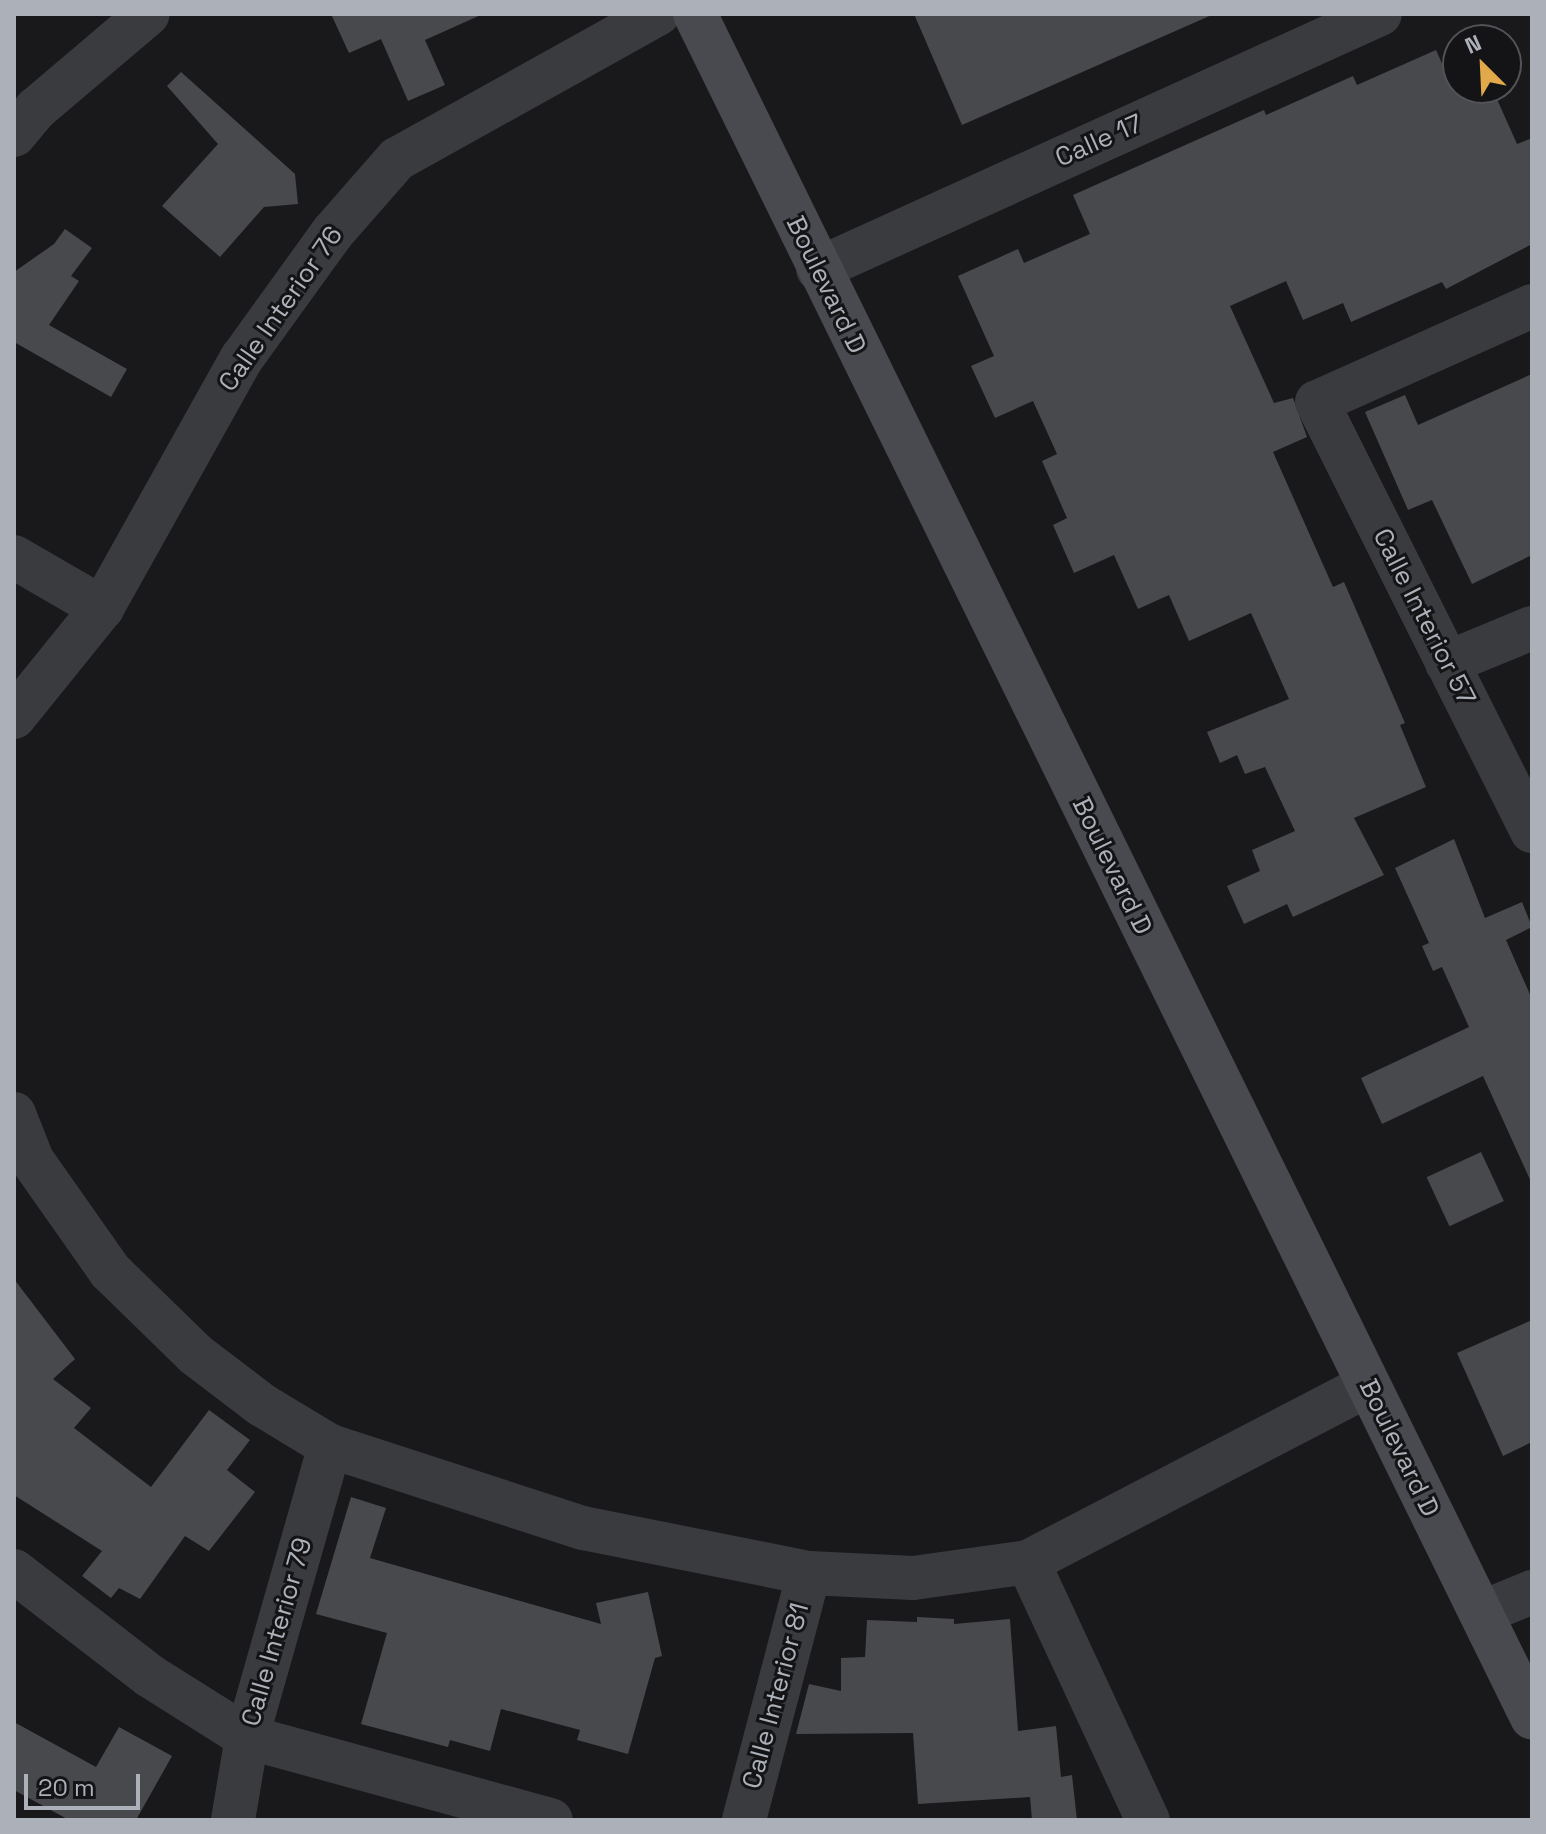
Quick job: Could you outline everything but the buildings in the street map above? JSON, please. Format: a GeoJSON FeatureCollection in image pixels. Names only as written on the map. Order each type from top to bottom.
{"type":"FeatureCollection","features":[{"type":"Feature","properties":{"kind":"street"},"geometry":{"type":"LineString","coordinates":[[14,135],[37,108],[148,14]]}},
{"type":"Feature","properties":{"kind":"street","name":"Calle Interior 76"},"geometry":{"type":"LineString","coordinates":[[14,717],[102,608],[242,358],[333,232],[397,159],[658,14]]}},
{"type":"Feature","properties":{"kind":"street","name":"Boulevard D"},"geometry":{"type":"LineString","coordinates":[[695,14],[1532,1717]]}},
{"type":"Feature","properties":{"kind":"street","name":"Calle 17"},"geometry":{"type":"LineString","coordinates":[[818,269],[1380,14]]}},
{"type":"Feature","properties":{"kind":"street","name":"Calle Interior 57"},"geometry":{"type":"LineString","coordinates":[[1532,306],[1317,402],[1532,831]]}},
{"type":"Feature","properties":{"kind":"street"},"geometry":{"type":"LineString","coordinates":[[14,557],[102,608]]}},
{"type":"Feature","properties":{"kind":"street"},"geometry":{"type":"LineString","coordinates":[[1447,663],[1532,628]]}},
{"type":"Feature","properties":{"kind":"street"},"geometry":{"type":"LineString","coordinates":[[14,1114],[32,1160],[110,1271],[195,1354],[262,1405],[330,1446],[583,1528],[809,1573],[913,1578],[1028,1562],[1368,1385]]}},
{"type":"Feature","properties":{"kind":"street","name":"Calle Interior 79"},"geometry":{"type":"LineString","coordinates":[[233,1820],[247,1737],[330,1446]]}},
{"type":"Feature","properties":{"kind":"street"},"geometry":{"type":"LineString","coordinates":[[1028,1562],[1148,1820]]}},
{"type":"Feature","properties":{"kind":"street"},"geometry":{"type":"LineString","coordinates":[[14,1571],[150,1676],[247,1737],[551,1820]]}},
{"type":"Feature","properties":{"kind":"street","name":"Calle Interior 81"},"geometry":{"type":"LineString","coordinates":[[744,1820],[809,1573]]}},
{"type":"Feature","properties":{"kind":"street"},"geometry":{"type":"LineString","coordinates":[[1481,1613],[1532,1592]]}}]}
